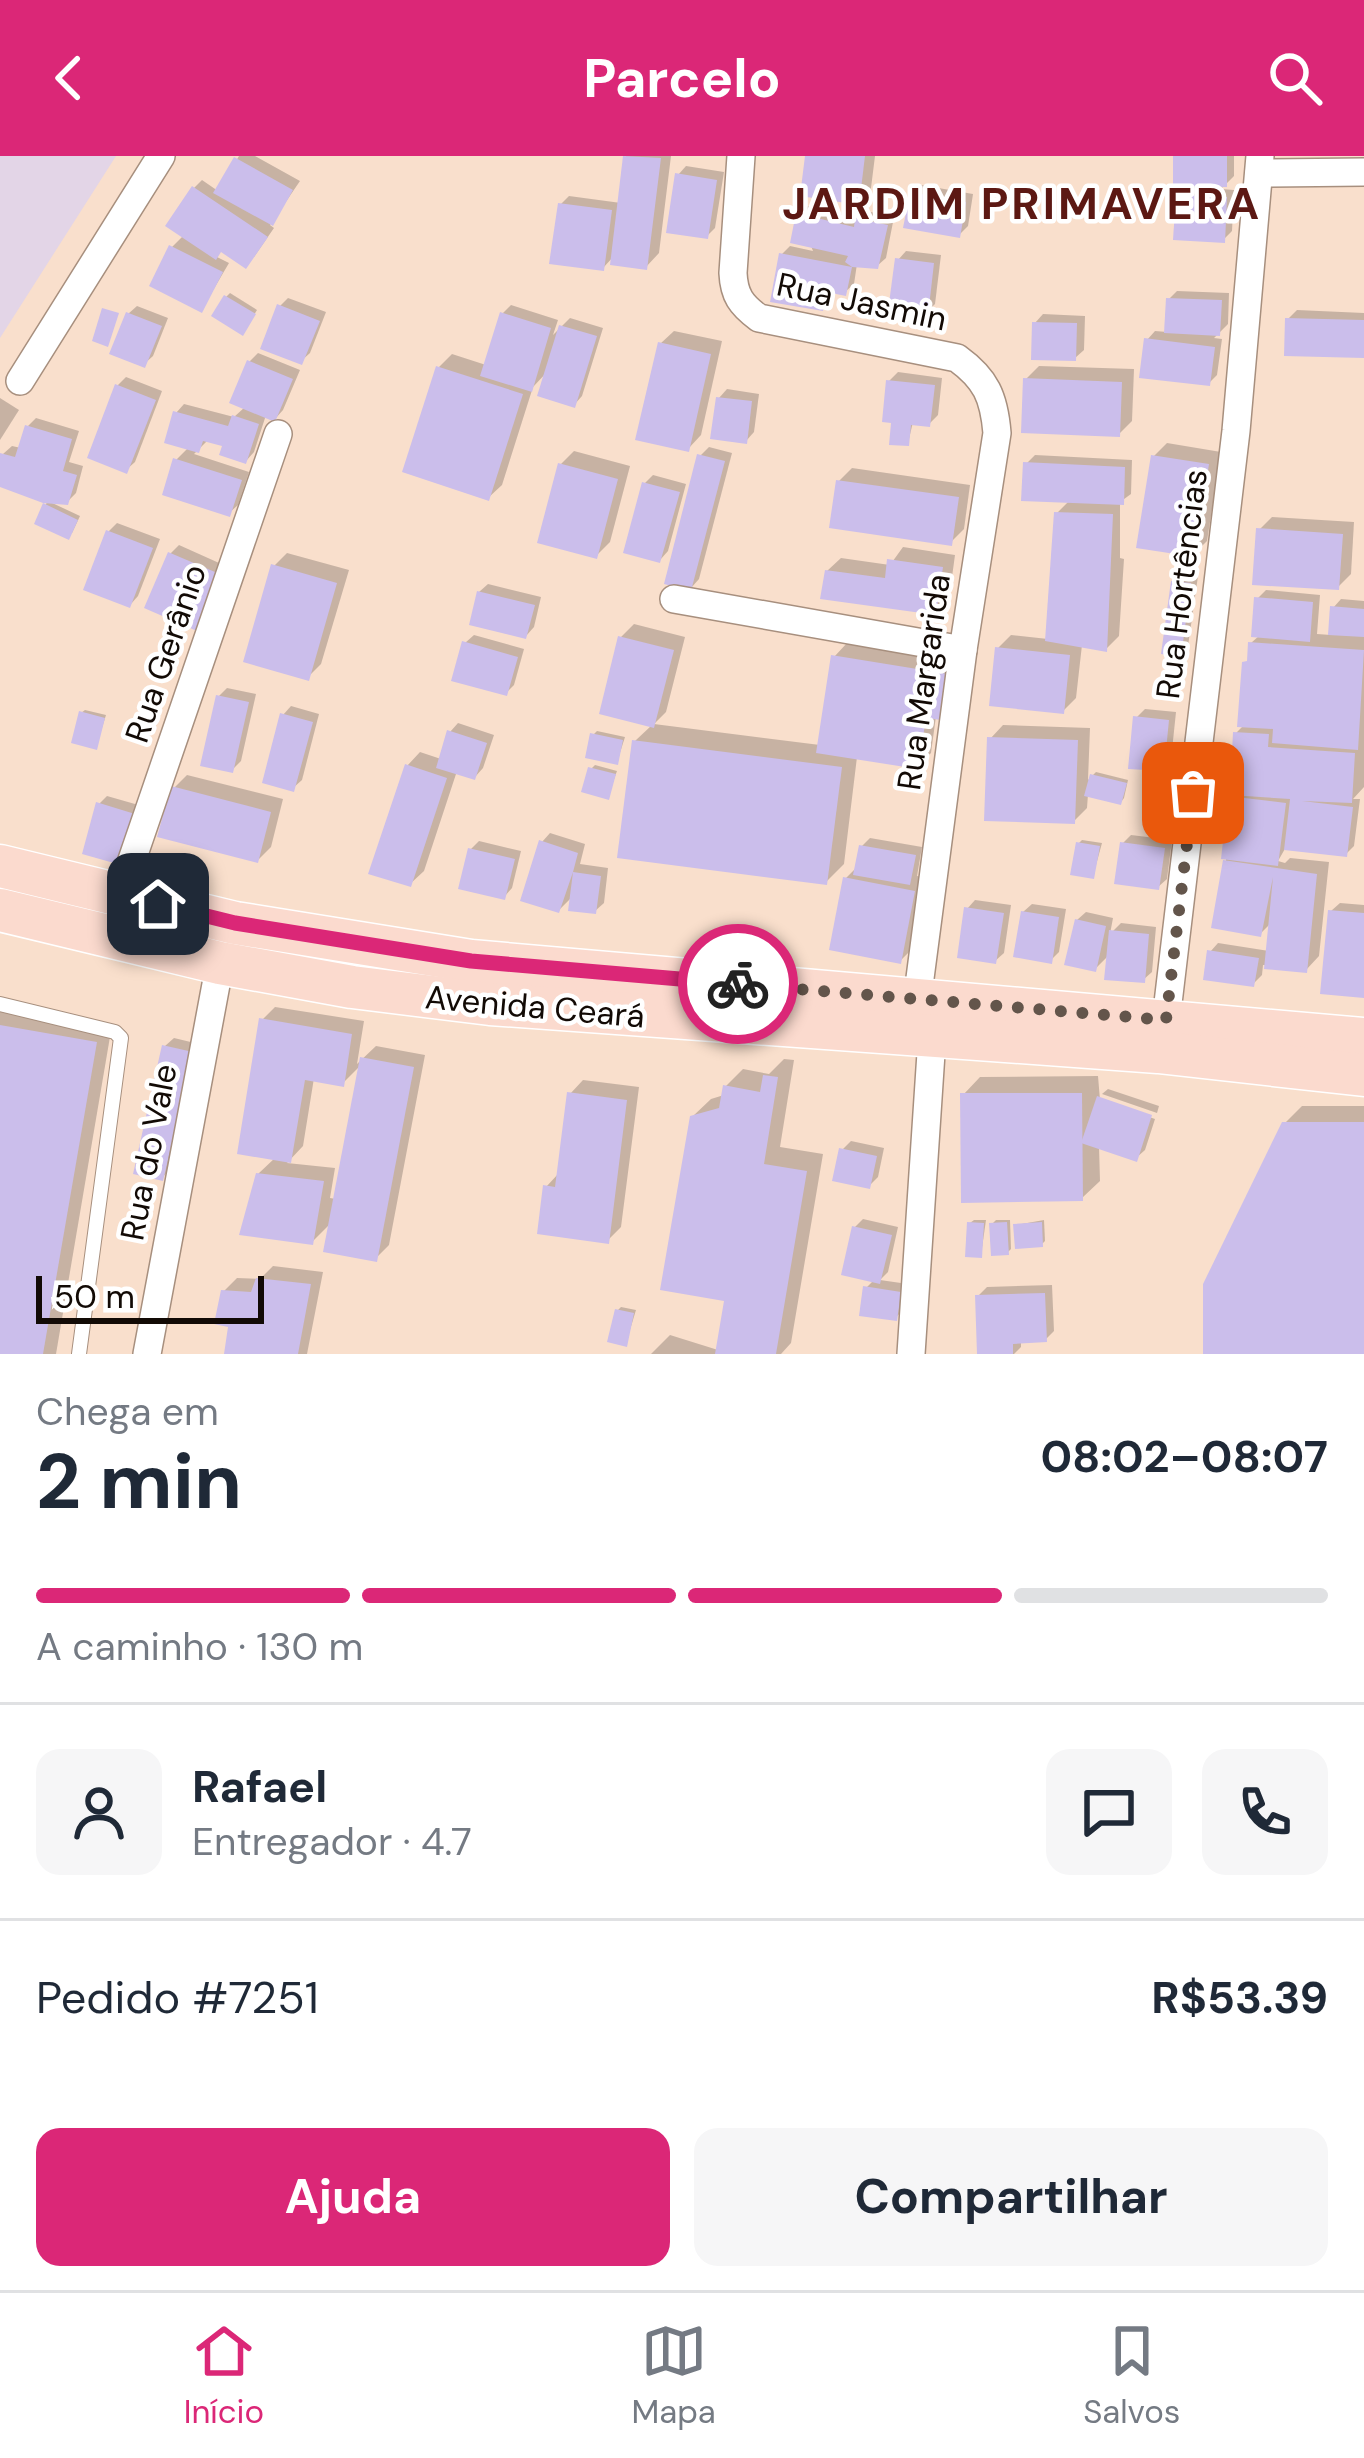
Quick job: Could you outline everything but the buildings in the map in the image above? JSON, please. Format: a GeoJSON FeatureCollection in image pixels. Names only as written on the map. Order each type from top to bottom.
{"type":"FeatureCollection","features":[{"type":"Feature","properties":{"kind":"main road","name":"Avenida Ceará"},"geometry":{"type":"LineString","coordinates":[[0,866],[235,923],[471,961],[1364,1075]]}},
{"type":"Feature","properties":{"kind":"main road","name":"Avenida Ceará"},"geometry":{"type":"LineString","coordinates":[[0,913],[220,963],[352,987],[490,1004],[924,1019],[1166,1020],[1364,1039]]}},
{"type":"Feature","properties":{"kind":"street"},"geometry":{"type":"LineString","coordinates":[[20,381],[160,156]]}},
{"type":"Feature","properties":{"kind":"street","name":"Rua Jasmin"},"geometry":{"type":"LineString","coordinates":[[741,156],[734,291],[743,307],[759,318],[957,358],[981,376]]}},
{"type":"Feature","properties":{"kind":"street"},"geometry":{"type":"LineString","coordinates":[[1260,164],[1364,172]]}},
{"type":"Feature","properties":{"kind":"street","name":"Rua Hortências"},"geometry":{"type":"LineString","coordinates":[[1166,1020],[1236,430],[1260,164]]}},
{"type":"Feature","properties":{"kind":"street","name":"Rua Margarida"},"geometry":{"type":"LineString","coordinates":[[910,1354],[924,1019],[963,650],[997,433],[994,402],[981,376]]}},
{"type":"Feature","properties":{"kind":"street","name":"Rua Gerânio"},"geometry":{"type":"LineString","coordinates":[[121,896],[278,434]]}},
{"type":"Feature","properties":{"kind":"street"},"geometry":{"type":"LineString","coordinates":[[674,599],[963,650]]}},
{"type":"Feature","properties":{"kind":"street","name":"Rua do Vale"},"geometry":{"type":"LineString","coordinates":[[147,1354],[220,963]]}},
{"type":"Feature","properties":{"kind":"lane"},"geometry":{"type":"LineString","coordinates":[[0,1004],[115,1032],[122,1038],[79,1354]]}},
{"type":"Feature","properties":{"kind":"shaded area"},"geometry":{"type":"Polygon","coordinates":[[[0,156],[116,156],[0,338],[0,156]]]}},
{"type":"Feature","properties":{"kind":"way so far"},"geometry":{"type":"LineString","coordinates":[[738,984],[1166,1020],[1193,793]]}},
{"type":"Feature","properties":{"kind":"district","name":"JARDIM PRIMAVERA"},"geometry":{"type":"Point","coordinates":[1022,203]}},
{"type":"Feature","properties":{"kind":"route"},"geometry":{"type":"LineString","coordinates":[[158,904],[235,923],[471,961],[738,984]]}}]}
